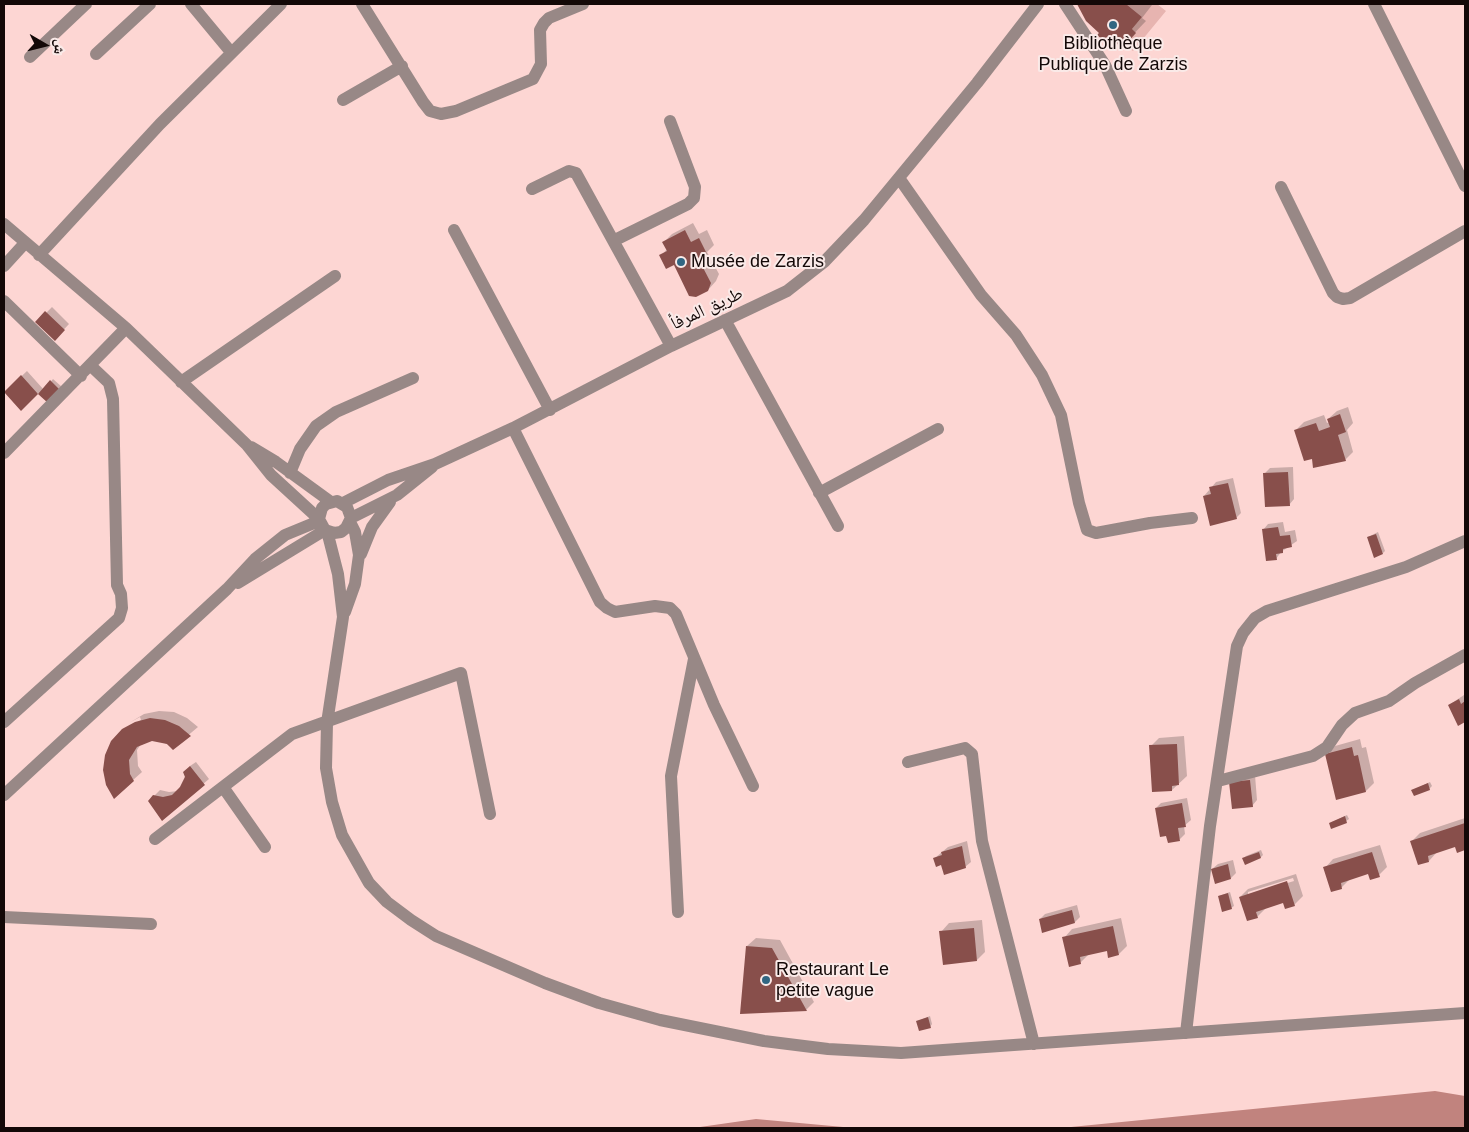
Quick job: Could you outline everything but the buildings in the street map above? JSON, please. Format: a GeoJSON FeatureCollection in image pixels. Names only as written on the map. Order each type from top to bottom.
{"type":"FeatureCollection","features":[{"type":"Feature","properties":{"kind":"street"},"geometry":{"type":"LineString","coordinates":[[30,57],[86,4]]}},
{"type":"Feature","properties":{"kind":"street"},"geometry":{"type":"LineString","coordinates":[[96,54],[150,4]]}},
{"type":"Feature","properties":{"kind":"street"},"geometry":{"type":"LineString","coordinates":[[191,4],[230,51]]}},
{"type":"Feature","properties":{"kind":"street"},"geometry":{"type":"LineString","coordinates":[[39,255],[230,51],[281,4]]}},
{"type":"Feature","properties":{"kind":"street"},"geometry":{"type":"LineString","coordinates":[[362,4],[430,111],[441,114],[456,111],[533,78],[541,64],[540,30],[544,23],[549,18],[583,4]]}},
{"type":"Feature","properties":{"kind":"street"},"geometry":{"type":"LineString","coordinates":[[1065,4],[1105,65],[1126,111]]}},
{"type":"Feature","properties":{"kind":"street"},"geometry":{"type":"LineString","coordinates":[[1374,4],[1465,186]]}},
{"type":"Feature","properties":{"kind":"street","name":"طريق المرفأ"},"geometry":{"type":"LineString","coordinates":[[435,464],[550,410],[671,346],[787,291],[824,262],[864,220],[977,83],[1032,6]]}},
{"type":"Feature","properties":{"kind":"street"},"geometry":{"type":"LineString","coordinates":[[343,100],[402,66]]}},
{"type":"Feature","properties":{"kind":"street"},"geometry":{"type":"LineString","coordinates":[[615,240],[688,204],[694,198],[695,187],[670,121]]}},
{"type":"Feature","properties":{"kind":"street"},"geometry":{"type":"LineString","coordinates":[[532,189],[569,170],[576,172],[615,240],[671,346]]}},
{"type":"Feature","properties":{"kind":"street"},"geometry":{"type":"LineString","coordinates":[[899,178],[981,295],[1016,335],[1042,374],[1061,415],[1079,503],[1087,530],[1096,533],[1150,523],[1192,518]]}},
{"type":"Feature","properties":{"kind":"street"},"geometry":{"type":"LineString","coordinates":[[1282,187],[1333,292],[1337,297],[1343,299],[1350,298],[1465,231]]}},
{"type":"Feature","properties":{"kind":"street"},"geometry":{"type":"LineString","coordinates":[[4,224],[126,328],[246,445],[271,474],[323,525],[341,532],[350,520],[397,495],[435,464]]}},
{"type":"Feature","properties":{"kind":"street"},"geometry":{"type":"LineString","coordinates":[[454,230],[550,410]]}},
{"type":"Feature","properties":{"kind":"street"},"geometry":{"type":"LineString","coordinates":[[4,266],[25,243]]}},
{"type":"Feature","properties":{"kind":"street"},"geometry":{"type":"LineString","coordinates":[[181,382],[335,276]]}},
{"type":"Feature","properties":{"kind":"street"},"geometry":{"type":"LineString","coordinates":[[4,301],[81,376]]}},
{"type":"Feature","properties":{"kind":"street"},"geometry":{"type":"LineString","coordinates":[[724,320],[838,526]]}},
{"type":"Feature","properties":{"kind":"street"},"geometry":{"type":"LineString","coordinates":[[4,453],[126,328]]}},
{"type":"Feature","properties":{"kind":"street"},"geometry":{"type":"LineString","coordinates":[[4,722],[119,618],[122,608],[117,585],[113,399],[108,383],[91,366]]}},
{"type":"Feature","properties":{"kind":"street"},"geometry":{"type":"LineString","coordinates":[[290,473],[300,449],[316,426],[336,412],[413,378]]}},
{"type":"Feature","properties":{"kind":"street"},"geometry":{"type":"LineString","coordinates":[[513,428],[600,602],[615,612],[654,606],[670,608],[676,614],[694,659],[753,786]]}},
{"type":"Feature","properties":{"kind":"street"},"geometry":{"type":"LineString","coordinates":[[819,493],[938,429]]}},
{"type":"Feature","properties":{"kind":"street"},"geometry":{"type":"LineString","coordinates":[[246,445],[347,507],[358,543],[358,566],[355,584],[343,617],[327,723],[326,768],[332,802],[342,835],[369,884],[387,902],[436,936],[545,983],[598,1002],[660,1020],[764,1041],[828,1050],[901,1053],[1465,1013]]}},
{"type":"Feature","properties":{"kind":"street"},"geometry":{"type":"LineString","coordinates":[[343,617],[338,574],[323,525],[322,508],[388,480],[435,464]]}},
{"type":"Feature","properties":{"kind":"street"},"geometry":{"type":"LineString","coordinates":[[358,566],[372,527],[397,495]]}},
{"type":"Feature","properties":{"kind":"street"},"geometry":{"type":"LineString","coordinates":[[4,795],[227,589],[323,525]]}},
{"type":"Feature","properties":{"kind":"street"},"geometry":{"type":"LineString","coordinates":[[1186,1034],[1206,856],[1237,646],[1243,633],[1254,618],[1267,611],[1406,567],[1465,541]]}},
{"type":"Feature","properties":{"kind":"street"},"geometry":{"type":"LineString","coordinates":[[1218,781],[1314,756],[1327,747],[1342,725],[1354,713],[1385,703],[1415,682],[1465,655]]}},
{"type":"Feature","properties":{"kind":"street"},"geometry":{"type":"LineString","coordinates":[[678,912],[671,776],[694,659]]}},
{"type":"Feature","properties":{"kind":"street"},"geometry":{"type":"LineString","coordinates":[[155,839],[292,734],[327,723],[461,673],[490,814]]}},
{"type":"Feature","properties":{"kind":"street"},"geometry":{"type":"LineString","coordinates":[[908,762],[965,748],[972,754],[982,841],[1034,1044]]}},
{"type":"Feature","properties":{"kind":"street"},"geometry":{"type":"LineString","coordinates":[[223,787],[265,847]]}},
{"type":"Feature","properties":{"kind":"street"},"geometry":{"type":"LineString","coordinates":[[4,917],[151,924]]}},
{"type":"Feature","properties":{"kind":"shaded area"},"geometry":{"type":"Polygon","coordinates":[[[1126,4],[1157,4],[1166,11],[1133,51],[1125,45],[1135,33],[1132,29],[1142,17],[1126,4]]]}},
{"type":"Feature","properties":{"kind":"shaded area"},"geometry":{"type":"Polygon","coordinates":[[[1435,1091],[1465,1096],[1465,1128],[1061,1128],[1435,1091]]]}},
{"type":"Feature","properties":{"kind":"shaded area"},"geometry":{"type":"Polygon","coordinates":[[[756,1119],[854,1128],[693,1128],[756,1119]]]}},
{"type":"Feature","properties":{"kind":"place","name":"Bibliothèque Publique de Zarzis"},"geometry":{"type":"Point","coordinates":[1113,25]}},
{"type":"Feature","properties":{"kind":"place","name":"Musée de Zarzis"},"geometry":{"type":"Point","coordinates":[681,262]}},
{"type":"Feature","properties":{"kind":"place","name":"Restaurant Le petite vague"},"geometry":{"type":"Point","coordinates":[766,980]}}]}
